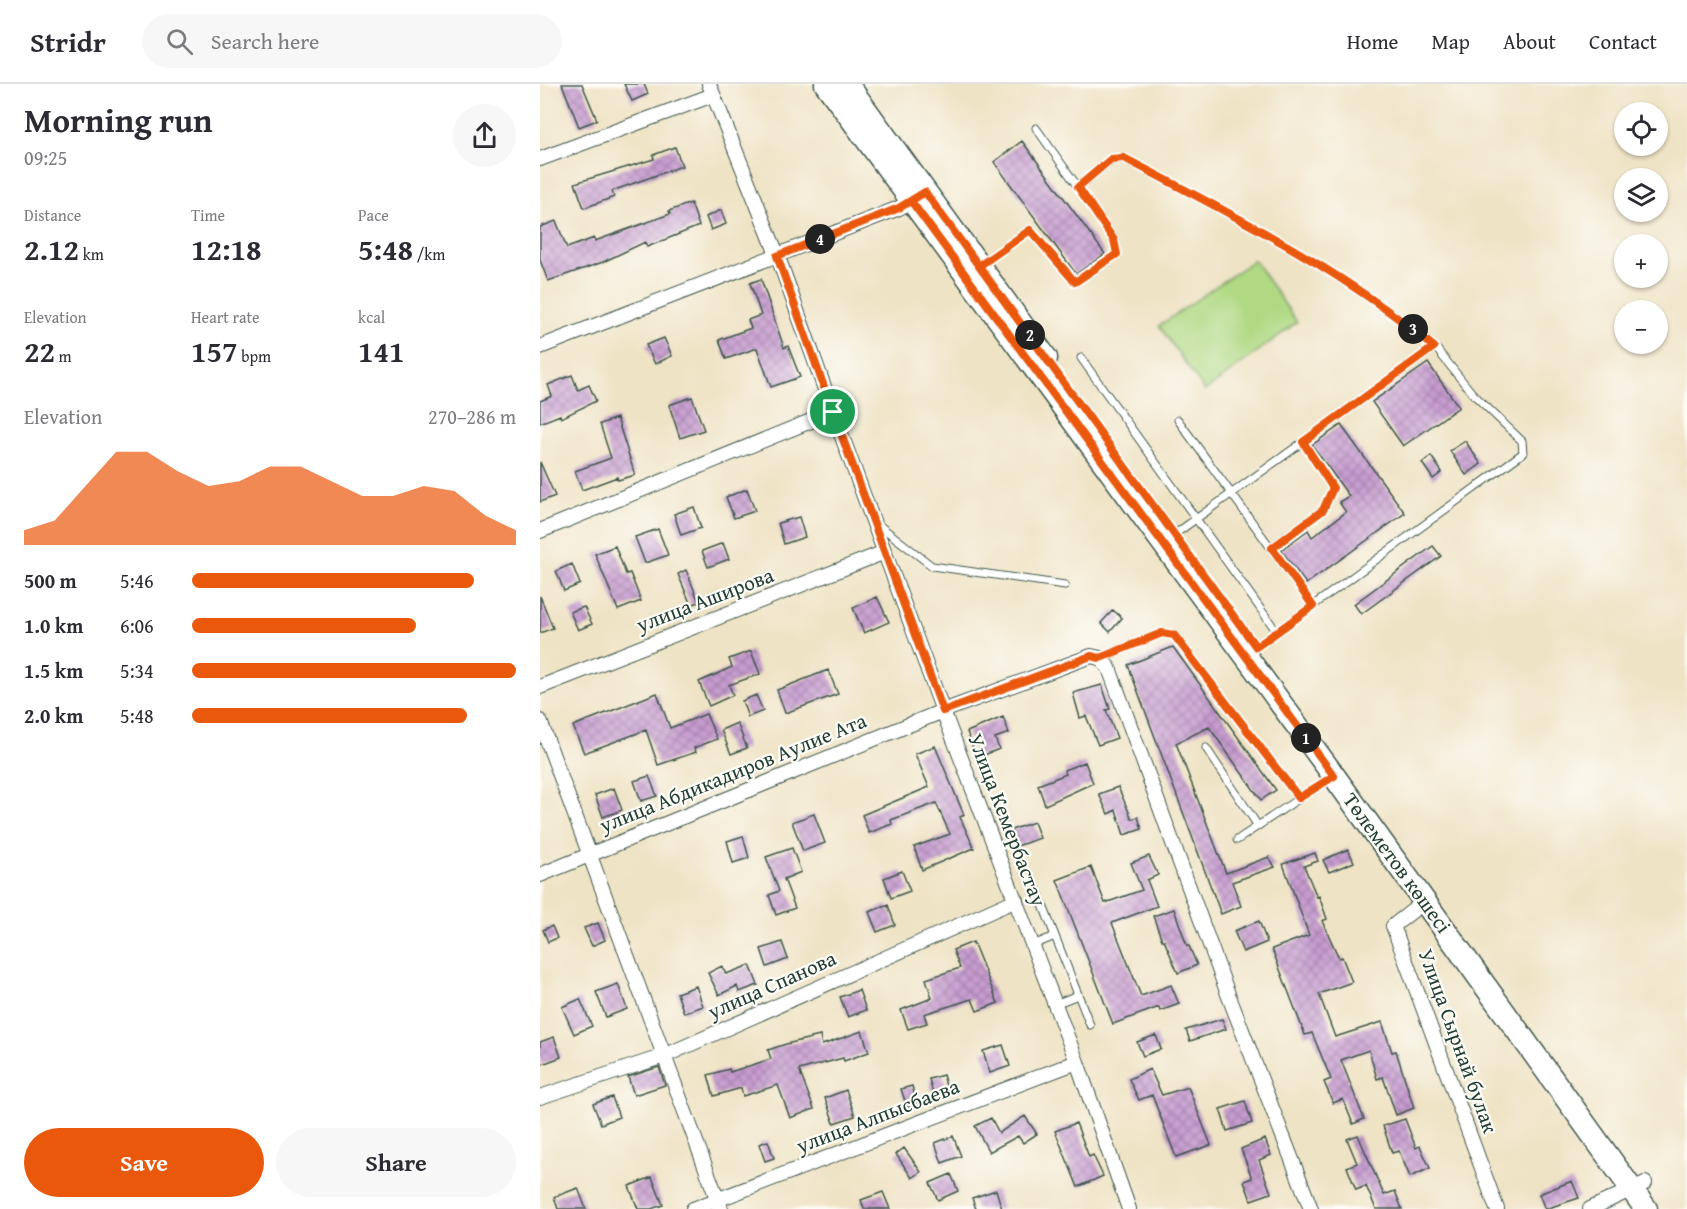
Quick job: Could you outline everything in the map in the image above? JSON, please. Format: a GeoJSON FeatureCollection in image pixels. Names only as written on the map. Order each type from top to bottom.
{"type":"FeatureCollection","features":[{"type":"Feature","properties":{"kind":"main road","name":"Төлеметов көшесі"},"geometry":{"type":"LineString","coordinates":[[826,84],[979,266],[1256,647],[1639,1187],[1646,1209]]}},
{"type":"Feature","properties":{"kind":"main road","name":"Төлеметов көшесі"},"geometry":{"type":"LineString","coordinates":[[847,84],[918,196],[1334,776],[1639,1187],[1664,1209]]}},
{"type":"Feature","properties":{"kind":"street"},"geometry":{"type":"LineString","coordinates":[[540,159],[711,89]]}},
{"type":"Feature","properties":{"kind":"street","name":"Улица Кемербастау"},"geometry":{"type":"LineString","coordinates":[[711,89],[777,256],[943,711],[1077,1062],[1129,1209]]}},
{"type":"Feature","properties":{"kind":"street"},"geometry":{"type":"LineString","coordinates":[[540,347],[777,256],[918,196]]}},
{"type":"Feature","properties":{"kind":"street"},"geometry":{"type":"LineString","coordinates":[[540,531],[833,412]]}},
{"type":"Feature","properties":{"kind":"street","name":"улица Аширова"},"geometry":{"type":"LineString","coordinates":[[540,687],[885,552]]}},
{"type":"Feature","properties":{"kind":"street","name":"улица Абдикадиров Аулие Ата"},"geometry":{"type":"LineString","coordinates":[[540,875],[943,711],[1091,656],[1100,658]]}},
{"type":"Feature","properties":{"kind":"street"},"geometry":{"type":"LineString","coordinates":[[1100,658],[1109,669],[1228,994],[1311,1209]]}},
{"type":"Feature","properties":{"kind":"street"},"geometry":{"type":"LineString","coordinates":[[540,721],[719,1205]]}},
{"type":"Feature","properties":{"kind":"street","name":"улица Спанова"},"geometry":{"type":"LineString","coordinates":[[540,1097],[663,1056],[1016,900]]}},
{"type":"Feature","properties":{"kind":"street","name":"Улица Сырнай булак"},"geometry":{"type":"LineString","coordinates":[[1425,901],[1393,926],[1497,1209]]}},
{"type":"Feature","properties":{"kind":"street","name":"улица Алпысбаева"},"geometry":{"type":"LineString","coordinates":[[693,1209],[719,1205],[1077,1062]]}},
{"type":"Feature","properties":{"kind":"street"},"geometry":{"type":"LineString","coordinates":[[1590,1209],[1639,1187]]}},
{"type":"Feature","properties":{"kind":"lane"},"geometry":{"type":"LineString","coordinates":[[979,266],[1030,230],[1075,282],[1117,254],[1114,240],[1036,128]]}},
{"type":"Feature","properties":{"kind":"lane"},"geometry":{"type":"LineString","coordinates":[[1078,187],[1111,159],[1124,158],[1330,271],[1402,320],[1434,347],[1472,393],[1522,441],[1523,453],[1256,647]]}},
{"type":"Feature","properties":{"kind":"lane"},"geometry":{"type":"LineString","coordinates":[[1174,534],[1434,347]]}},
{"type":"Feature","properties":{"kind":"lane"},"geometry":{"type":"LineString","coordinates":[[1081,358],[1277,632]]}},
{"type":"Feature","properties":{"kind":"lane"},"geometry":{"type":"LineString","coordinates":[[1178,420],[1233,492],[1313,606]]}},
{"type":"Feature","properties":{"kind":"lane"},"geometry":{"type":"LineString","coordinates":[[1272,548],[1323,510],[1333,488],[1303,442]]}},
{"type":"Feature","properties":{"kind":"lane"},"geometry":{"type":"LineString","coordinates":[[873,520],[932,566],[1065,585]]}},
{"type":"Feature","properties":{"kind":"lane"},"geometry":{"type":"LineString","coordinates":[[1100,658],[1162,633],[1174,635],[1299,798]]}},
{"type":"Feature","properties":{"kind":"lane"},"geometry":{"type":"LineString","coordinates":[[1206,748],[1258,826]]}},
{"type":"Feature","properties":{"kind":"lane"},"geometry":{"type":"LineString","coordinates":[[1237,840],[1334,776]]}},
{"type":"Feature","properties":{"kind":"lane"},"geometry":{"type":"LineString","coordinates":[[1035,885],[1090,1025]]}},
{"type":"Feature","properties":{"kind":"lane"},"geometry":{"type":"LineString","coordinates":[[1033,945],[1055,936]]}},
{"type":"Feature","properties":{"kind":"lane"},"geometry":{"type":"LineString","coordinates":[[1055,1004],[1078,995]]}},
{"type":"Feature","properties":{"kind":"green space"},"geometry":{"type":"Polygon","coordinates":[[[1254,260],[1297,322],[1205,391],[1159,326],[1254,260]]]}},
{"type":"Feature","properties":{"kind":"building"},"geometry":{"type":"Polygon","coordinates":[[[562,84],[582,84],[597,120],[579,127],[562,84]]]}},
{"type":"Feature","properties":{"kind":"building"},"geometry":{"type":"Polygon","coordinates":[[[624,84],[644,84],[648,94],[632,101],[624,84]]]}},
{"type":"Feature","properties":{"kind":"building"},"geometry":{"type":"Polygon","coordinates":[[[1022,141],[1105,254],[1076,274],[994,162],[1022,141]]]}},
{"type":"Feature","properties":{"kind":"building"},"geometry":{"type":"Polygon","coordinates":[[[675,147],[682,166],[612,191],[614,197],[584,208],[575,183],[654,159],[653,155],[675,147]]]}},
{"type":"Feature","properties":{"kind":"building"},"geometry":{"type":"Polygon","coordinates":[[[691,203],[699,226],[647,247],[645,242],[603,262],[548,281],[540,260],[540,227],[556,221],[567,248],[594,238],[595,241],[670,214],[669,211],[691,203]]]}},
{"type":"Feature","properties":{"kind":"building"},"geometry":{"type":"Polygon","coordinates":[[[721,210],[726,224],[711,230],[706,217],[721,210]]]}},
{"type":"Feature","properties":{"kind":"building"},"geometry":{"type":"Polygon","coordinates":[[[761,279],[784,348],[788,346],[800,377],[771,387],[757,348],[726,359],[719,340],[751,328],[748,320],[761,315],[750,283],[761,279]]]}},
{"type":"Feature","properties":{"kind":"building"},"geometry":{"type":"Polygon","coordinates":[[[664,338],[672,356],[655,364],[646,345],[664,338]]]}},
{"type":"Feature","properties":{"kind":"building"},"geometry":{"type":"Polygon","coordinates":[[[1428,363],[1459,407],[1403,446],[1372,402],[1428,363]]]}},
{"type":"Feature","properties":{"kind":"building"},"geometry":{"type":"Polygon","coordinates":[[[572,375],[578,390],[589,385],[596,401],[561,418],[560,415],[540,423],[540,401],[552,396],[548,385],[572,375]]]}},
{"type":"Feature","properties":{"kind":"building"},"geometry":{"type":"Polygon","coordinates":[[[692,397],[704,430],[680,438],[669,405],[692,397]]]}},
{"type":"Feature","properties":{"kind":"building"},"geometry":{"type":"Polygon","coordinates":[[[617,418],[635,475],[618,480],[617,477],[582,490],[575,471],[611,458],[600,424],[617,418]]]}},
{"type":"Feature","properties":{"kind":"building"},"geometry":{"type":"Polygon","coordinates":[[[1341,425],[1405,513],[1306,584],[1281,550],[1308,530],[1312,537],[1346,512],[1339,502],[1349,496],[1312,445],[1341,425]]]}},
{"type":"Feature","properties":{"kind":"building"},"geometry":{"type":"Polygon","coordinates":[[[1465,441],[1481,464],[1466,475],[1450,451],[1465,441]]]}},
{"type":"Feature","properties":{"kind":"building"},"geometry":{"type":"Polygon","coordinates":[[[1431,456],[1442,472],[1433,479],[1422,463],[1431,456]]]}},
{"type":"Feature","properties":{"kind":"building"},"geometry":{"type":"Polygon","coordinates":[[[540,462],[555,496],[540,502],[540,462]]]}},
{"type":"Feature","properties":{"kind":"building"},"geometry":{"type":"Polygon","coordinates":[[[747,489],[755,511],[734,518],[726,497],[747,489]]]}},
{"type":"Feature","properties":{"kind":"building"},"geometry":{"type":"Polygon","coordinates":[[[694,507],[701,528],[681,535],[674,514],[694,507]]]}},
{"type":"Feature","properties":{"kind":"building"},"geometry":{"type":"Polygon","coordinates":[[[799,517],[805,537],[784,544],[778,523],[799,517]]]}},
{"type":"Feature","properties":{"kind":"building"},"geometry":{"type":"Polygon","coordinates":[[[658,529],[668,555],[645,563],[635,537],[658,529]]]}},
{"type":"Feature","properties":{"kind":"building"},"geometry":{"type":"Polygon","coordinates":[[[723,543],[729,559],[708,567],[702,551],[723,543]]]}},
{"type":"Feature","properties":{"kind":"building"},"geometry":{"type":"Polygon","coordinates":[[[615,546],[626,574],[630,573],[641,601],[618,610],[595,554],[615,546]]]}},
{"type":"Feature","properties":{"kind":"building"},"geometry":{"type":"Polygon","coordinates":[[[1433,546],[1441,556],[1361,614],[1354,604],[1433,546]]]}},
{"type":"Feature","properties":{"kind":"building"},"geometry":{"type":"Polygon","coordinates":[[[572,564],[580,584],[564,591],[556,571],[572,564]]]}},
{"type":"Feature","properties":{"kind":"building"},"geometry":{"type":"Polygon","coordinates":[[[686,570],[699,602],[691,605],[678,574],[686,570]]]}},
{"type":"Feature","properties":{"kind":"building"},"geometry":{"type":"Polygon","coordinates":[[[540,596],[553,628],[540,633],[540,596]]]}},
{"type":"Feature","properties":{"kind":"building"},"geometry":{"type":"Polygon","coordinates":[[[877,597],[889,622],[864,633],[853,608],[877,597]]]}},
{"type":"Feature","properties":{"kind":"building"},"geometry":{"type":"Polygon","coordinates":[[[584,607],[592,624],[578,630],[570,612],[584,607]]]}},
{"type":"Feature","properties":{"kind":"building"},"geometry":{"type":"Polygon","coordinates":[[[1113,610],[1122,618],[1110,632],[1101,623],[1113,610]]]}},
{"type":"Feature","properties":{"kind":"building"},"geometry":{"type":"Polygon","coordinates":[[[1173,647],[1276,790],[1261,800],[1209,727],[1176,743],[1226,873],[1269,857],[1275,867],[1232,882],[1241,906],[1221,914],[1128,665],[1173,647]]]}},
{"type":"Feature","properties":{"kind":"building"},"geometry":{"type":"Polygon","coordinates":[[[751,651],[760,674],[729,685],[733,695],[709,706],[699,682],[732,667],[729,659],[751,651]]]}},
{"type":"Feature","properties":{"kind":"building"},"geometry":{"type":"Polygon","coordinates":[[[828,670],[838,694],[785,713],[777,690],[828,670]]]}},
{"type":"Feature","properties":{"kind":"building"},"geometry":{"type":"Polygon","coordinates":[[[1102,685],[1110,709],[1106,710],[1117,738],[1098,745],[1086,716],[1080,718],[1073,693],[1102,685]]]}},
{"type":"Feature","properties":{"kind":"building"},"geometry":{"type":"Polygon","coordinates":[[[657,693],[670,728],[706,714],[717,739],[694,748],[696,752],[658,765],[646,730],[584,753],[573,726],[657,693]]]}},
{"type":"Feature","properties":{"kind":"building"},"geometry":{"type":"Polygon","coordinates":[[[756,695],[763,711],[748,717],[742,701],[756,695]]]}},
{"type":"Feature","properties":{"kind":"building"},"geometry":{"type":"Polygon","coordinates":[[[1003,717],[1009,733],[995,738],[999,749],[977,758],[967,732],[1003,717]]]}},
{"type":"Feature","properties":{"kind":"building"},"geometry":{"type":"Polygon","coordinates":[[[737,723],[747,748],[731,754],[721,730],[737,723]]]}},
{"type":"Feature","properties":{"kind":"building"},"geometry":{"type":"Polygon","coordinates":[[[935,746],[964,815],[960,817],[974,848],[922,870],[914,847],[950,834],[936,803],[891,820],[892,824],[869,833],[862,815],[929,787],[915,754],[935,746]]]}},
{"type":"Feature","properties":{"kind":"building"},"geometry":{"type":"Polygon","coordinates":[[[1085,762],[1093,783],[1045,805],[1038,785],[1066,774],[1064,770],[1085,762]]]}},
{"type":"Feature","properties":{"kind":"building"},"geometry":{"type":"Polygon","coordinates":[[[649,776],[657,796],[641,801],[634,781],[649,776]]]}},
{"type":"Feature","properties":{"kind":"building"},"geometry":{"type":"Polygon","coordinates":[[[1118,787],[1132,819],[1138,817],[1142,829],[1124,835],[1116,810],[1108,814],[1099,794],[1118,787]]]}},
{"type":"Feature","properties":{"kind":"building"},"geometry":{"type":"Polygon","coordinates":[[[614,788],[622,810],[603,817],[595,795],[614,788]]]}},
{"type":"Feature","properties":{"kind":"building"},"geometry":{"type":"Polygon","coordinates":[[[814,814],[825,843],[803,851],[792,822],[814,814]]]}},
{"type":"Feature","properties":{"kind":"building"},"geometry":{"type":"Polygon","coordinates":[[[1034,822],[1040,838],[1017,846],[1011,830],[1034,822]]]}},
{"type":"Feature","properties":{"kind":"building"},"geometry":{"type":"Polygon","coordinates":[[[743,836],[749,858],[733,863],[727,841],[743,836]]]}},
{"type":"Feature","properties":{"kind":"building"},"geometry":{"type":"Polygon","coordinates":[[[792,848],[801,872],[784,879],[795,908],[776,915],[769,895],[779,891],[766,857],[792,848]]]}},
{"type":"Feature","properties":{"kind":"building"},"geometry":{"type":"Polygon","coordinates":[[[1348,849],[1354,862],[1329,872],[1323,860],[1348,849]]]}},
{"type":"Feature","properties":{"kind":"building"},"geometry":{"type":"Polygon","coordinates":[[[1315,853],[1318,861],[1304,866],[1317,897],[1319,896],[1327,919],[1322,921],[1339,958],[1342,957],[1352,982],[1319,994],[1335,1037],[1382,1022],[1392,1052],[1396,1051],[1414,1108],[1396,1115],[1383,1077],[1377,1079],[1369,1050],[1341,1060],[1364,1119],[1353,1124],[1343,1099],[1333,1103],[1324,1082],[1331,1079],[1312,1033],[1305,1035],[1272,949],[1309,935],[1283,864],[1315,853]]]}},
{"type":"Feature","properties":{"kind":"building"},"geometry":{"type":"Polygon","coordinates":[[[1149,856],[1158,875],[1147,880],[1157,906],[1112,923],[1141,996],[1171,985],[1179,1004],[1160,1011],[1159,1007],[1113,1024],[1057,880],[1091,867],[1105,903],[1142,890],[1131,863],[1149,856]]]}},
{"type":"Feature","properties":{"kind":"building"},"geometry":{"type":"Polygon","coordinates":[[[902,871],[910,891],[891,898],[884,878],[902,871]]]}},
{"type":"Feature","properties":{"kind":"building"},"geometry":{"type":"Polygon","coordinates":[[[888,905],[895,925],[877,932],[869,912],[888,905]]]}},
{"type":"Feature","properties":{"kind":"building"},"geometry":{"type":"Polygon","coordinates":[[[1174,909],[1187,946],[1197,965],[1178,973],[1153,916],[1174,909]]]}},
{"type":"Feature","properties":{"kind":"building"},"geometry":{"type":"Polygon","coordinates":[[[1259,921],[1267,942],[1243,952],[1234,931],[1259,921]]]}},
{"type":"Feature","properties":{"kind":"building"},"geometry":{"type":"Polygon","coordinates":[[[598,923],[605,940],[592,946],[584,928],[598,923]]]}},
{"type":"Feature","properties":{"kind":"building"},"geometry":{"type":"Polygon","coordinates":[[[552,926],[557,938],[548,942],[543,930],[552,926]]]}},
{"type":"Feature","properties":{"kind":"building"},"geometry":{"type":"Polygon","coordinates":[[[782,942],[788,959],[767,967],[761,949],[782,942]]]}},
{"type":"Feature","properties":{"kind":"building"},"geometry":{"type":"Polygon","coordinates":[[[973,942],[998,1003],[977,1011],[972,999],[924,1014],[927,1023],[908,1029],[901,1010],[932,998],[926,979],[960,968],[953,950],[973,942]]]}},
{"type":"Feature","properties":{"kind":"building"},"geometry":{"type":"Polygon","coordinates":[[[750,965],[758,985],[739,992],[737,986],[719,995],[708,973],[722,966],[726,974],[750,965]]]}},
{"type":"Feature","properties":{"kind":"building"},"geometry":{"type":"Polygon","coordinates":[[[618,984],[627,1009],[606,1017],[596,992],[618,984]]]}},
{"type":"Feature","properties":{"kind":"building"},"geometry":{"type":"Polygon","coordinates":[[[696,986],[703,1006],[684,1013],[677,993],[696,986]]]}},
{"type":"Feature","properties":{"kind":"building"},"geometry":{"type":"Polygon","coordinates":[[[859,990],[866,1010],[848,1017],[840,997],[859,990]]]}},
{"type":"Feature","properties":{"kind":"building"},"geometry":{"type":"Polygon","coordinates":[[[580,999],[592,1026],[574,1034],[562,1007],[580,999]]]}},
{"type":"Feature","properties":{"kind":"building"},"geometry":{"type":"Polygon","coordinates":[[[1222,1019],[1226,1029],[1190,1041],[1186,1030],[1222,1019]]]}},
{"type":"Feature","properties":{"kind":"building"},"geometry":{"type":"Polygon","coordinates":[[[862,1031],[869,1052],[844,1061],[843,1058],[799,1070],[814,1109],[790,1118],[778,1085],[743,1096],[741,1088],[714,1096],[708,1075],[729,1069],[730,1072],[771,1059],[768,1050],[786,1044],[820,1036],[822,1045],[862,1031]]]}},
{"type":"Feature","properties":{"kind":"building"},"geometry":{"type":"Polygon","coordinates":[[[1156,1035],[1161,1049],[1143,1056],[1137,1042],[1156,1035]]]}},
{"type":"Feature","properties":{"kind":"building"},"geometry":{"type":"Polygon","coordinates":[[[554,1037],[561,1057],[540,1065],[540,1042],[554,1037]]]}},
{"type":"Feature","properties":{"kind":"building"},"geometry":{"type":"Polygon","coordinates":[[[1003,1045],[1010,1066],[990,1073],[983,1051],[1003,1045]]]}},
{"type":"Feature","properties":{"kind":"building"},"geometry":{"type":"Polygon","coordinates":[[[659,1067],[665,1085],[634,1095],[628,1077],[659,1067]]]}},
{"type":"Feature","properties":{"kind":"building"},"geometry":{"type":"Polygon","coordinates":[[[1150,1069],[1162,1095],[1188,1087],[1211,1145],[1176,1157],[1152,1095],[1139,1100],[1129,1079],[1150,1069]]]}},
{"type":"Feature","properties":{"kind":"building"},"geometry":{"type":"Polygon","coordinates":[[[943,1075],[948,1093],[934,1097],[929,1079],[943,1075]]]}},
{"type":"Feature","properties":{"kind":"building"},"geometry":{"type":"Polygon","coordinates":[[[912,1086],[917,1105],[907,1107],[901,1089],[912,1086]]]}},
{"type":"Feature","properties":{"kind":"building"},"geometry":{"type":"Polygon","coordinates":[[[846,1090],[855,1116],[834,1123],[825,1098],[846,1090]]]}},
{"type":"Feature","properties":{"kind":"building"},"geometry":{"type":"Polygon","coordinates":[[[612,1097],[619,1117],[601,1124],[593,1104],[612,1097]]]}},
{"type":"Feature","properties":{"kind":"building"},"geometry":{"type":"Polygon","coordinates":[[[1245,1101],[1252,1123],[1227,1131],[1220,1109],[1245,1101]]]}},
{"type":"Feature","properties":{"kind":"building"},"geometry":{"type":"Polygon","coordinates":[[[1025,1116],[1037,1134],[1023,1143],[1018,1136],[989,1152],[975,1126],[991,1118],[999,1133],[1025,1116]]]}},
{"type":"Feature","properties":{"kind":"building"},"geometry":{"type":"Polygon","coordinates":[[[1405,1119],[1416,1148],[1420,1146],[1430,1168],[1410,1177],[1399,1151],[1392,1153],[1383,1126],[1405,1119]]]}},
{"type":"Feature","properties":{"kind":"building"},"geometry":{"type":"Polygon","coordinates":[[[1076,1123],[1089,1157],[1093,1155],[1103,1176],[1078,1187],[1055,1131],[1076,1123]]]}},
{"type":"Feature","properties":{"kind":"building"},"geometry":{"type":"Polygon","coordinates":[[[1358,1135],[1384,1195],[1395,1191],[1402,1209],[1376,1209],[1366,1186],[1356,1190],[1347,1167],[1357,1163],[1347,1139],[1358,1135]]]}},
{"type":"Feature","properties":{"kind":"building"},"geometry":{"type":"Polygon","coordinates":[[[953,1136],[961,1156],[942,1163],[935,1143],[953,1136]]]}},
{"type":"Feature","properties":{"kind":"building"},"geometry":{"type":"Polygon","coordinates":[[[1265,1139],[1271,1155],[1259,1160],[1271,1193],[1251,1200],[1244,1181],[1252,1178],[1241,1149],[1265,1139]]]}},
{"type":"Feature","properties":{"kind":"building"},"geometry":{"type":"Polygon","coordinates":[[[768,1141],[774,1158],[765,1161],[759,1144],[768,1141]]]}},
{"type":"Feature","properties":{"kind":"building"},"geometry":{"type":"Polygon","coordinates":[[[904,1148],[921,1172],[912,1178],[896,1154],[904,1148]]]}},
{"type":"Feature","properties":{"kind":"building"},"geometry":{"type":"Polygon","coordinates":[[[951,1174],[958,1191],[938,1200],[930,1183],[951,1174]]]}},
{"type":"Feature","properties":{"kind":"building"},"geometry":{"type":"Polygon","coordinates":[[[652,1177],[663,1205],[651,1209],[638,1209],[629,1186],[652,1177]]]}},
{"type":"Feature","properties":{"kind":"building"},"geometry":{"type":"Polygon","coordinates":[[[1572,1181],[1579,1198],[1545,1209],[1539,1194],[1572,1181]]]}},
{"type":"Feature","properties":{"kind":"building"},"geometry":{"type":"Polygon","coordinates":[[[578,1188],[586,1209],[558,1209],[554,1197],[578,1188]]]}},
{"type":"Feature","properties":{"kind":"building"},"geometry":{"type":"Polygon","coordinates":[[[996,1190],[1002,1209],[976,1209],[972,1198],[996,1190]]]}},
{"type":"Feature","properties":{"kind":"building"},"geometry":{"type":"Polygon","coordinates":[[[883,1192],[890,1209],[864,1209],[861,1200],[883,1192]]]}},
{"type":"Feature","properties":{"kind":"route"},"geometry":{"type":"LineString","coordinates":[[833,412],[777,256],[899,208],[925,192],[979,266],[1030,230],[1075,282],[1117,254],[1114,240],[1078,187],[1111,159],[1124,158],[1215,206],[1330,271],[1402,320],[1434,347],[1303,442],[1333,488],[1323,510],[1272,548],[1313,606],[1256,647],[925,192],[911,201],[1334,776],[1299,798],[1174,635],[1162,633],[1137,641],[1100,658],[1091,656],[993,695],[943,711],[833,412]]}}]}
